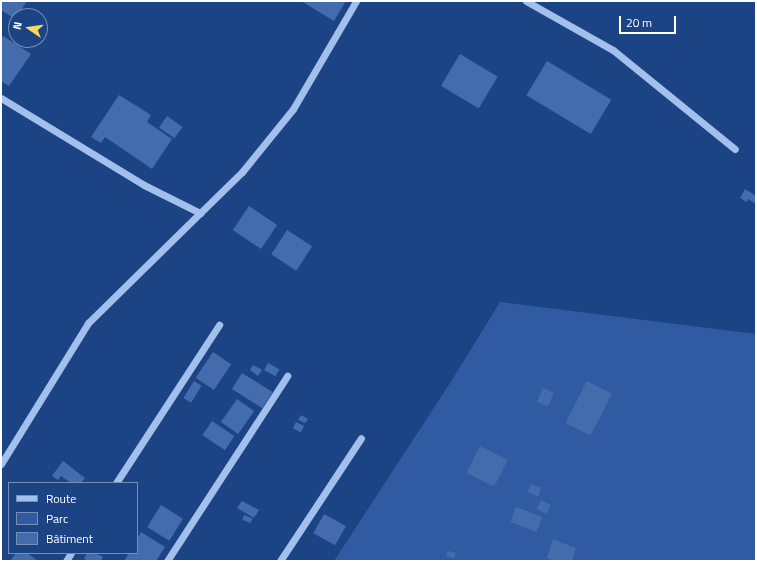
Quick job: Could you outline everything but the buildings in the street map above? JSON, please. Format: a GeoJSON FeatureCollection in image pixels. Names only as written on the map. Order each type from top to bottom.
{"type":"FeatureCollection","features":[{"type":"Feature","properties":{"kind":"street"},"geometry":{"type":"LineString","coordinates":[[1,464],[88,323],[242,172],[293,109],[356,1]]}},
{"type":"Feature","properties":{"kind":"street"},"geometry":{"type":"LineString","coordinates":[[526,1],[613,50],[735,149]]}},
{"type":"Feature","properties":{"kind":"street"},"geometry":{"type":"LineString","coordinates":[[1,98],[144,185],[200,213]]}},
{"type":"Feature","properties":{"kind":"street"},"geometry":{"type":"LineString","coordinates":[[117,482],[219,325]]}},
{"type":"Feature","properties":{"kind":"street"},"geometry":{"type":"LineString","coordinates":[[167,561],[287,376]]}},
{"type":"Feature","properties":{"kind":"street"},"geometry":{"type":"LineString","coordinates":[[280,561],[361,438]]}},
{"type":"Feature","properties":{"kind":"green space"},"geometry":{"type":"Polygon","coordinates":[[[500,302],[756,334],[756,561],[334,561],[452,380],[500,302]]]}}]}
